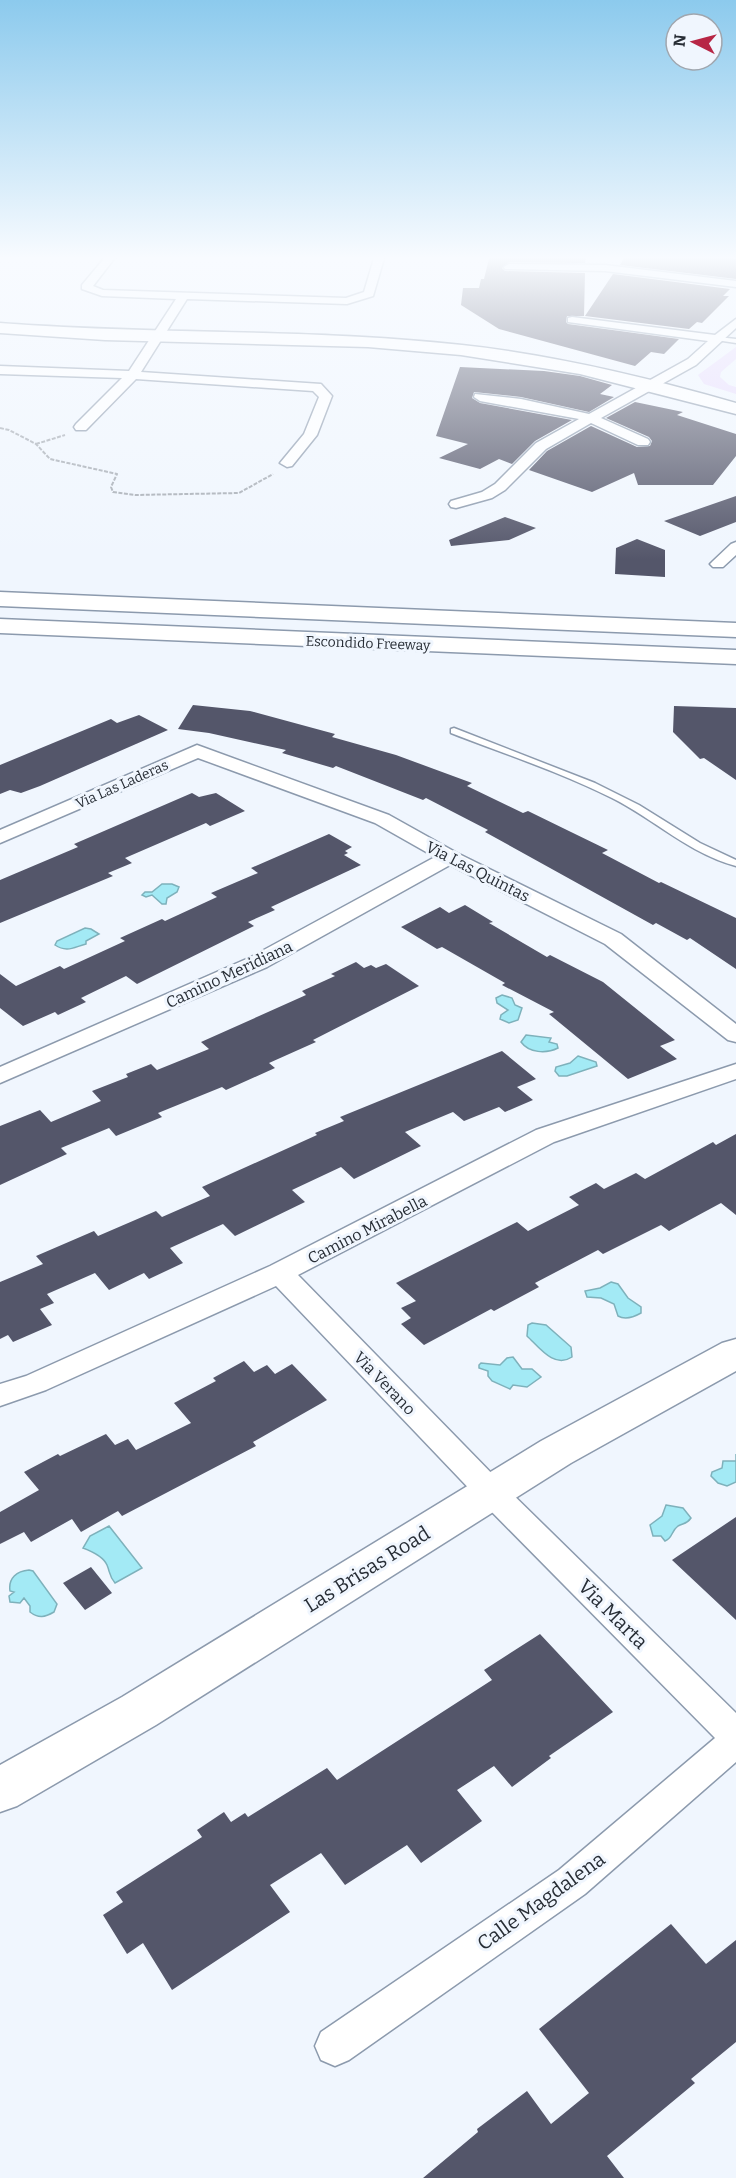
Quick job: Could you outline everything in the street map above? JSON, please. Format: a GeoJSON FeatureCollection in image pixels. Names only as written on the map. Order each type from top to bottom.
{"type":"FeatureCollection","features":[{"type":"Feature","properties":{"kind":"main road"},"geometry":{"type":"LineString","coordinates":[[512,357],[654,385],[736,410]]}},
{"type":"Feature","properties":{"kind":"main road","name":"Escondido Freeway"},"geometry":{"type":"LineString","coordinates":[[0,599],[736,630]]}},
{"type":"Feature","properties":{"kind":"main road","name":"Escondido Freeway"},"geometry":{"type":"LineString","coordinates":[[0,626],[736,657]]}},
{"type":"Feature","properties":{"kind":"main road","name":"Las Brisas Road"},"geometry":{"type":"LineString","coordinates":[[0,1790],[139,1711],[556,1452],[736,1353]]}},
{"type":"Feature","properties":{"kind":"street"},"geometry":{"type":"LineString","coordinates":[[81,427],[133,375],[144,357]]}},
{"type":"Feature","properties":{"kind":"street"},"geometry":{"type":"LineString","coordinates":[[456,504],[487,495],[500,488],[542,446],[589,418],[654,385],[698,357]]}},
{"type":"Feature","properties":{"kind":"street"},"geometry":{"type":"LineString","coordinates":[[0,370],[133,375],[317,387],[326,396],[310,435],[287,463]]}},
{"type":"Feature","properties":{"kind":"street"},"geometry":{"type":"LineString","coordinates":[[480,397],[589,418],[631,434],[643,442]]}},
{"type":"Feature","properties":{"kind":"street"},"geometry":{"type":"LineString","coordinates":[[718,564],[736,547]]}},
{"type":"Feature","properties":{"kind":"street","name":"Via Las Laderas"},"geometry":{"type":"LineString","coordinates":[[0,837],[197,751]]}},
{"type":"Feature","properties":{"kind":"street","name":"Via Las Quintas"},"geometry":{"type":"LineString","coordinates":[[197,751],[382,819],[450,857],[613,939],[736,1035]]}},
{"type":"Feature","properties":{"kind":"street","name":"Camino Meridiana"},"geometry":{"type":"LineString","coordinates":[[0,1076],[260,962],[450,857]]}},
{"type":"Feature","properties":{"kind":"street","name":"Camino Mirabella"},"geometry":{"type":"LineString","coordinates":[[0,1395],[36,1383],[280,1273],[545,1136],[736,1071]]}},
{"type":"Feature","properties":{"kind":"street","name":"Via Verano"},"geometry":{"type":"LineString","coordinates":[[280,1273],[490,1492]]}},
{"type":"Feature","properties":{"kind":"street","name":"Via Marta"},"geometry":{"type":"LineString","coordinates":[[490,1492],[736,1739]]}},
{"type":"Feature","properties":{"kind":"street","name":"Calle Magdalena"},"geometry":{"type":"LineString","coordinates":[[335,2046],[572,1882],[736,1739]]}},
{"type":"Feature","properties":{"kind":"lane"},"geometry":{"type":"LineString","coordinates":[[454,731],[604,792],[637,808],[702,848],[736,863]]}},
{"type":"Feature","properties":{"kind":"path"},"geometry":{"type":"LineString","coordinates":[[36,444],[60,438],[81,427]]}},
{"type":"Feature","properties":{"kind":"path"},"geometry":{"type":"LineString","coordinates":[[0,428],[9,430],[36,444],[50,459],[117,474],[111,487],[113,492],[135,495],[239,493],[271,476],[287,463]]}},
{"type":"Feature","properties":{"kind":"shaded area"},"geometry":{"type":"Polygon","coordinates":[[[723,357],[736,357],[721,372],[720,377],[729,385],[736,387],[736,394],[704,384],[698,375],[723,357]]]}},
{"type":"Feature","properties":{"kind":"water"},"geometry":{"type":"Polygon","coordinates":[[[162,884],[179,887],[177,892],[167,898],[166,904],[162,904],[152,895],[146,897],[142,895],[145,892],[152,892],[162,884]]]}},
{"type":"Feature","properties":{"kind":"water"},"geometry":{"type":"Polygon","coordinates":[[[85,928],[99,934],[86,941],[86,944],[74,948],[63,949],[55,945],[57,941],[85,928]]]}},
{"type":"Feature","properties":{"kind":"water"},"geometry":{"type":"Polygon","coordinates":[[[502,995],[512,998],[515,1005],[522,1008],[518,1020],[509,1023],[500,1019],[501,1015],[508,1010],[497,1003],[496,998],[502,995]]]}},
{"type":"Feature","properties":{"kind":"water"},"geometry":{"type":"Polygon","coordinates":[[[526,1035],[551,1038],[549,1042],[557,1044],[558,1048],[543,1052],[528,1048],[521,1042],[526,1035]]]}},
{"type":"Feature","properties":{"kind":"water"},"geometry":{"type":"Polygon","coordinates":[[[578,1056],[596,1062],[597,1066],[567,1076],[559,1076],[555,1071],[556,1067],[570,1063],[578,1056]]]}},
{"type":"Feature","properties":{"kind":"water"},"geometry":{"type":"Polygon","coordinates":[[[611,1282],[618,1284],[628,1298],[641,1307],[641,1313],[624,1318],[618,1316],[614,1304],[601,1298],[587,1297],[585,1291],[600,1288],[611,1282]]]}},
{"type":"Feature","properties":{"kind":"water"},"geometry":{"type":"Polygon","coordinates":[[[532,1323],[546,1325],[571,1347],[572,1357],[565,1360],[553,1359],[542,1351],[527,1336],[528,1325],[532,1323]]]}},
{"type":"Feature","properties":{"kind":"water"},"geometry":{"type":"Polygon","coordinates":[[[513,1357],[522,1369],[532,1369],[541,1377],[527,1387],[513,1385],[510,1389],[492,1381],[488,1376],[488,1371],[479,1368],[481,1363],[500,1365],[507,1358],[513,1357]]]}},
{"type":"Feature","properties":{"kind":"water"},"geometry":{"type":"Polygon","coordinates":[[[723,1461],[736,1461],[736,1482],[727,1486],[718,1483],[711,1476],[712,1472],[722,1468],[723,1461]]]}},
{"type":"Feature","properties":{"kind":"water"},"geometry":{"type":"Polygon","coordinates":[[[666,1505],[683,1508],[691,1518],[678,1526],[665,1541],[661,1536],[653,1536],[650,1525],[662,1516],[666,1505]]]}},
{"type":"Feature","properties":{"kind":"water"},"geometry":{"type":"Polygon","coordinates":[[[109,1526],[142,1568],[115,1583],[103,1559],[83,1548],[90,1536],[109,1526]]]}},
{"type":"Feature","properties":{"kind":"water"},"geometry":{"type":"Polygon","coordinates":[[[33,1571],[57,1604],[54,1612],[39,1616],[30,1612],[30,1606],[24,1598],[20,1603],[10,1602],[9,1596],[14,1592],[10,1591],[10,1582],[17,1574],[33,1571]]]}},
{"type":"Feature","properties":{"kind":"building"},"geometry":{"type":"Polygon","coordinates":[[[601,357],[646,357],[635,366],[601,357]]]}},
{"type":"Feature","properties":{"kind":"building"},"geometry":{"type":"Polygon","coordinates":[[[460,367],[544,371],[580,376],[612,385],[600,394],[614,397],[589,412],[521,397],[474,392],[472,398],[480,403],[572,420],[535,441],[512,464],[499,459],[480,469],[439,458],[468,444],[436,436],[460,367]]]}},
{"type":"Feature","properties":{"kind":"building"},"geometry":{"type":"Polygon","coordinates":[[[635,402],[683,412],[677,415],[736,434],[736,456],[713,485],[638,485],[634,473],[592,492],[529,470],[547,451],[591,426],[637,447],[650,446],[652,441],[649,437],[606,418],[635,402]]]}},
{"type":"Feature","properties":{"kind":"building"},"geometry":{"type":"Polygon","coordinates":[[[736,496],[736,522],[700,536],[664,521],[736,496]]]}},
{"type":"Feature","properties":{"kind":"building"},"geometry":{"type":"Polygon","coordinates":[[[505,517],[536,528],[509,540],[451,546],[449,540],[505,517]]]}},
{"type":"Feature","properties":{"kind":"building"},"geometry":{"type":"Polygon","coordinates":[[[637,539],[665,550],[665,577],[615,574],[616,548],[637,539]]]}},
{"type":"Feature","properties":{"kind":"building"},"geometry":{"type":"Polygon","coordinates":[[[193,705],[250,711],[335,734],[332,737],[396,755],[472,783],[467,786],[523,813],[528,811],[608,850],[602,853],[659,883],[736,918],[736,969],[690,938],[687,940],[656,923],[653,925],[485,832],[488,830],[426,798],[423,800],[336,766],[333,768],[282,753],[286,750],[209,733],[178,729],[193,705]]]}},
{"type":"Feature","properties":{"kind":"building"},"geometry":{"type":"Polygon","coordinates":[[[674,706],[736,708],[736,780],[704,758],[700,759],[673,732],[674,706]]]}},
{"type":"Feature","properties":{"kind":"building"},"geometry":{"type":"Polygon","coordinates":[[[139,715],[168,730],[40,786],[21,793],[10,790],[0,794],[0,765],[111,719],[117,723],[139,715]]]}},
{"type":"Feature","properties":{"kind":"building"},"geometry":{"type":"Polygon","coordinates":[[[192,793],[199,797],[216,793],[245,811],[210,826],[206,823],[125,858],[132,863],[108,873],[113,876],[0,923],[0,880],[78,847],[74,844],[192,793]]]}},
{"type":"Feature","properties":{"kind":"building"},"geometry":{"type":"Polygon","coordinates":[[[329,834],[352,847],[345,851],[348,853],[344,855],[361,865],[271,907],[275,910],[248,922],[254,926],[137,984],[126,976],[81,998],[86,1002],[58,1015],[55,1012],[23,1026],[0,1008],[0,974],[16,986],[60,966],[64,969],[125,941],[120,938],[162,919],[165,921],[217,897],[211,893],[258,873],[251,868],[329,834]]]}},
{"type":"Feature","properties":{"kind":"building"},"geometry":{"type":"Polygon","coordinates":[[[465,905],[493,922],[489,923],[547,957],[550,955],[603,982],[675,1040],[660,1046],[677,1059],[628,1079],[549,1014],[554,1012],[502,985],[505,983],[442,947],[437,949],[401,927],[440,907],[449,913],[465,905]]]}},
{"type":"Feature","properties":{"kind":"building"},"geometry":{"type":"Polygon","coordinates":[[[356,962],[364,968],[371,965],[376,968],[386,964],[419,986],[313,1040],[316,1042],[269,1063],[275,1068],[226,1090],[222,1087],[158,1113],[162,1117],[116,1136],[109,1128],[61,1148],[67,1154],[0,1185],[0,1126],[40,1110],[51,1122],[101,1101],[92,1091],[128,1077],[126,1074],[151,1064],[157,1070],[209,1049],[201,1042],[306,995],[302,991],[335,976],[331,974],[356,962]]]}},
{"type":"Feature","properties":{"kind":"building"},"geometry":{"type":"Polygon","coordinates":[[[502,1051],[536,1079],[517,1087],[533,1100],[505,1112],[499,1107],[464,1121],[453,1112],[405,1132],[421,1146],[354,1179],[341,1167],[292,1190],[305,1202],[235,1236],[223,1224],[170,1248],[183,1263],[149,1279],[144,1273],[109,1290],[95,1273],[47,1294],[54,1303],[40,1309],[52,1325],[13,1342],[8,1335],[0,1339],[0,1282],[43,1264],[36,1256],[94,1231],[98,1236],[156,1211],[162,1217],[210,1196],[202,1187],[344,1121],[340,1117],[502,1051]]]}},
{"type":"Feature","properties":{"kind":"building"},"geometry":{"type":"Polygon","coordinates":[[[736,1134],[736,1215],[721,1203],[669,1231],[661,1225],[603,1254],[598,1250],[535,1283],[539,1287],[494,1311],[491,1309],[424,1345],[401,1324],[411,1318],[401,1308],[416,1301],[396,1283],[517,1222],[528,1231],[579,1205],[569,1197],[596,1183],[604,1189],[636,1173],[645,1179],[713,1142],[716,1145],[736,1134]]]}},
{"type":"Feature","properties":{"kind":"building"},"geometry":{"type":"Polygon","coordinates":[[[244,1361],[254,1372],[267,1365],[275,1374],[292,1364],[327,1400],[253,1442],[256,1446],[122,1516],[118,1511],[81,1532],[72,1519],[31,1542],[24,1532],[0,1544],[0,1512],[39,1490],[24,1472],[58,1454],[60,1456],[106,1434],[115,1445],[128,1439],[136,1450],[191,1423],[174,1403],[216,1381],[213,1378],[244,1361]]]}},
{"type":"Feature","properties":{"kind":"building"},"geometry":{"type":"Polygon","coordinates":[[[736,1517],[736,1620],[672,1560],[736,1517]]]}},
{"type":"Feature","properties":{"kind":"building"},"geometry":{"type":"Polygon","coordinates":[[[91,1567],[112,1593],[85,1610],[63,1583],[91,1567]]]}},
{"type":"Feature","properties":{"kind":"building"},"geometry":{"type":"Polygon","coordinates":[[[540,1634],[613,1712],[549,1756],[551,1758],[512,1787],[494,1766],[457,1790],[482,1821],[421,1863],[407,1845],[345,1885],[321,1853],[270,1885],[290,1912],[172,1990],[143,1943],[127,1954],[103,1915],[123,1902],[116,1892],[202,1837],[197,1830],[224,1812],[231,1822],[245,1813],[248,1817],[327,1768],[337,1780],[492,1680],[484,1670],[540,1634]]]}},
{"type":"Feature","properties":{"kind":"building"},"geometry":{"type":"Polygon","coordinates":[[[671,1924],[706,1964],[736,1940],[736,2042],[691,2079],[695,2083],[607,2156],[624,2178],[423,2178],[478,2132],[477,2129],[527,2091],[551,2124],[589,2093],[539,2029],[671,1924]]]}}]}
